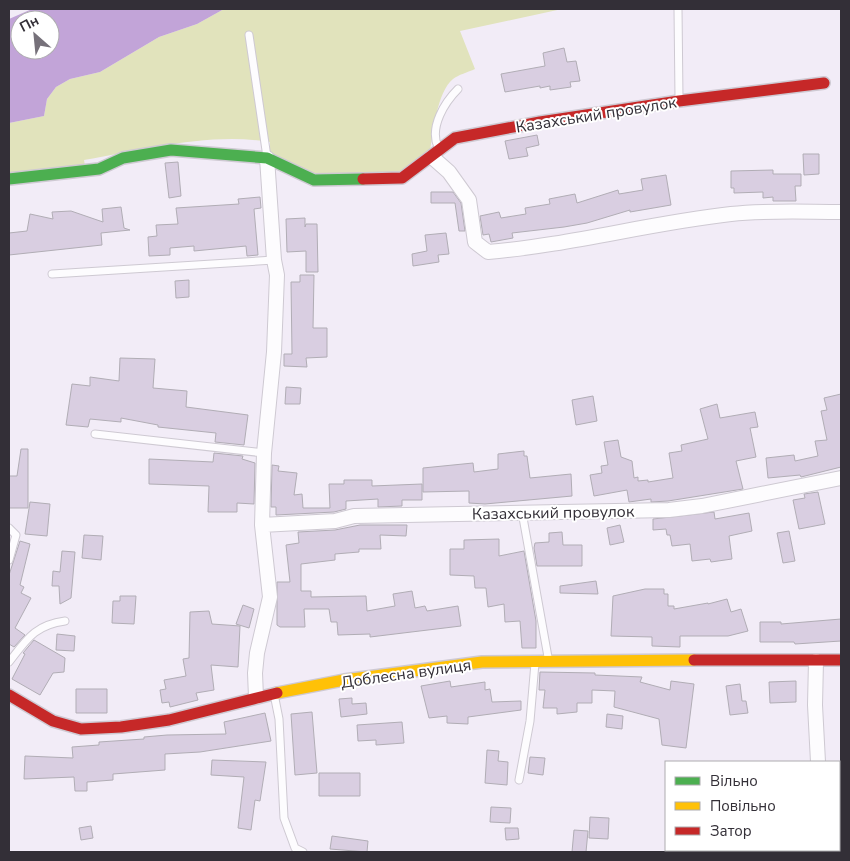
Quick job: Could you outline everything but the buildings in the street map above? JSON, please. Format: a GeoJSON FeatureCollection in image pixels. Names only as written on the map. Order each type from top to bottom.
{"type":"FeatureCollection","features":[{"type":"Feature","properties":{"kind":"street","name":"Казахський провулок"},"geometry":{"type":"LineString","coordinates":[[9,179],[99,169],[123,158],[171,150],[267,158],[314,180],[402,178],[455,138],[679,100],[824,83]]}},
{"type":"Feature","properties":{"kind":"street"},"geometry":{"type":"LineString","coordinates":[[436,153],[469,200],[476,242],[488,252],[521,249],[576,238],[733,214],[841,212]]}},
{"type":"Feature","properties":{"kind":"street"},"geometry":{"type":"LineString","coordinates":[[256,697],[255,673],[257,653],[270,597],[262,525],[264,452],[274,352],[277,274],[274,260],[267,158]]}},
{"type":"Feature","properties":{"kind":"street","name":"Казахський провулок"},"geometry":{"type":"LineString","coordinates":[[262,525],[335,521],[354,516],[622,512],[702,506],[841,478]]}},
{"type":"Feature","properties":{"kind":"street","name":"Доблесна вулиця"},"geometry":{"type":"LineString","coordinates":[[9,695],[53,721],[81,730],[122,727],[169,720],[256,697],[344,680],[482,662],[535,660],[841,660]]}},
{"type":"Feature","properties":{"kind":"street"},"geometry":{"type":"LineString","coordinates":[[816,661],[815,705],[818,761]]}},
{"type":"Feature","properties":{"kind":"lane"},"geometry":{"type":"LineString","coordinates":[[678,9],[679,100]]}},
{"type":"Feature","properties":{"kind":"lane"},"geometry":{"type":"LineString","coordinates":[[249,35],[267,158]]}},
{"type":"Feature","properties":{"kind":"lane"},"geometry":{"type":"LineString","coordinates":[[436,153],[438,120],[446,102],[458,89]]}},
{"type":"Feature","properties":{"kind":"lane"},"geometry":{"type":"LineString","coordinates":[[52,274],[274,260]]}},
{"type":"Feature","properties":{"kind":"lane"},"geometry":{"type":"LineString","coordinates":[[95,434],[264,452]]}},
{"type":"Feature","properties":{"kind":"lane"},"geometry":{"type":"LineString","coordinates":[[522,512],[548,660]]}},
{"type":"Feature","properties":{"kind":"lane"},"geometry":{"type":"LineString","coordinates":[[9,528],[16,534],[9,560]]}},
{"type":"Feature","properties":{"kind":"lane"},"geometry":{"type":"LineString","coordinates":[[9,662],[31,634],[45,625],[65,621]]}},
{"type":"Feature","properties":{"kind":"lane"},"geometry":{"type":"LineString","coordinates":[[519,780],[530,721],[535,660]]}},
{"type":"Feature","properties":{"kind":"lane"},"geometry":{"type":"LineString","coordinates":[[274,694],[279,719],[284,818],[295,848],[303,852]]}},
{"type":"Feature","properties":{"kind":"green space"},"geometry":{"type":"Polygon","coordinates":[[[224,9],[562,9],[460,31],[475,69],[453,79],[448,85],[439,103],[430,151],[400,172],[319,175],[270,155],[270,142],[224,139],[153,147],[84,160],[87,177],[9,184],[9,123],[44,116],[47,99],[56,87],[70,79],[100,72],[159,37],[197,24],[224,9]]]}},
{"type":"Feature","properties":{"kind":"shaded area"},"geometry":{"type":"Polygon","coordinates":[[[224,9],[197,24],[159,37],[100,72],[70,79],[56,87],[47,99],[44,116],[9,123],[9,19],[10,60],[60,60],[60,10],[30,10],[224,9]]]}},
{"type":"Feature","properties":{"kind":"traffic: fast"},"geometry":{"type":"LineString","coordinates":[[9,179],[99,169],[123,158],[171,150],[267,158],[314,180],[363,179]]}},
{"type":"Feature","properties":{"kind":"traffic: slow"},"geometry":{"type":"LineString","coordinates":[[277,693],[344,680],[482,662],[694,660]]}},
{"type":"Feature","properties":{"kind":"traffic: jam"},"geometry":{"type":"LineString","coordinates":[[363,179],[402,178],[455,138],[540,122],[679,101],[824,83]]}},
{"type":"Feature","properties":{"kind":"traffic: jam"},"geometry":{"type":"LineString","coordinates":[[694,660],[841,660]]}},
{"type":"Feature","properties":{"kind":"traffic: jam"},"geometry":{"type":"LineString","coordinates":[[9,695],[53,721],[81,729],[121,727],[169,720],[277,693]]}}]}
